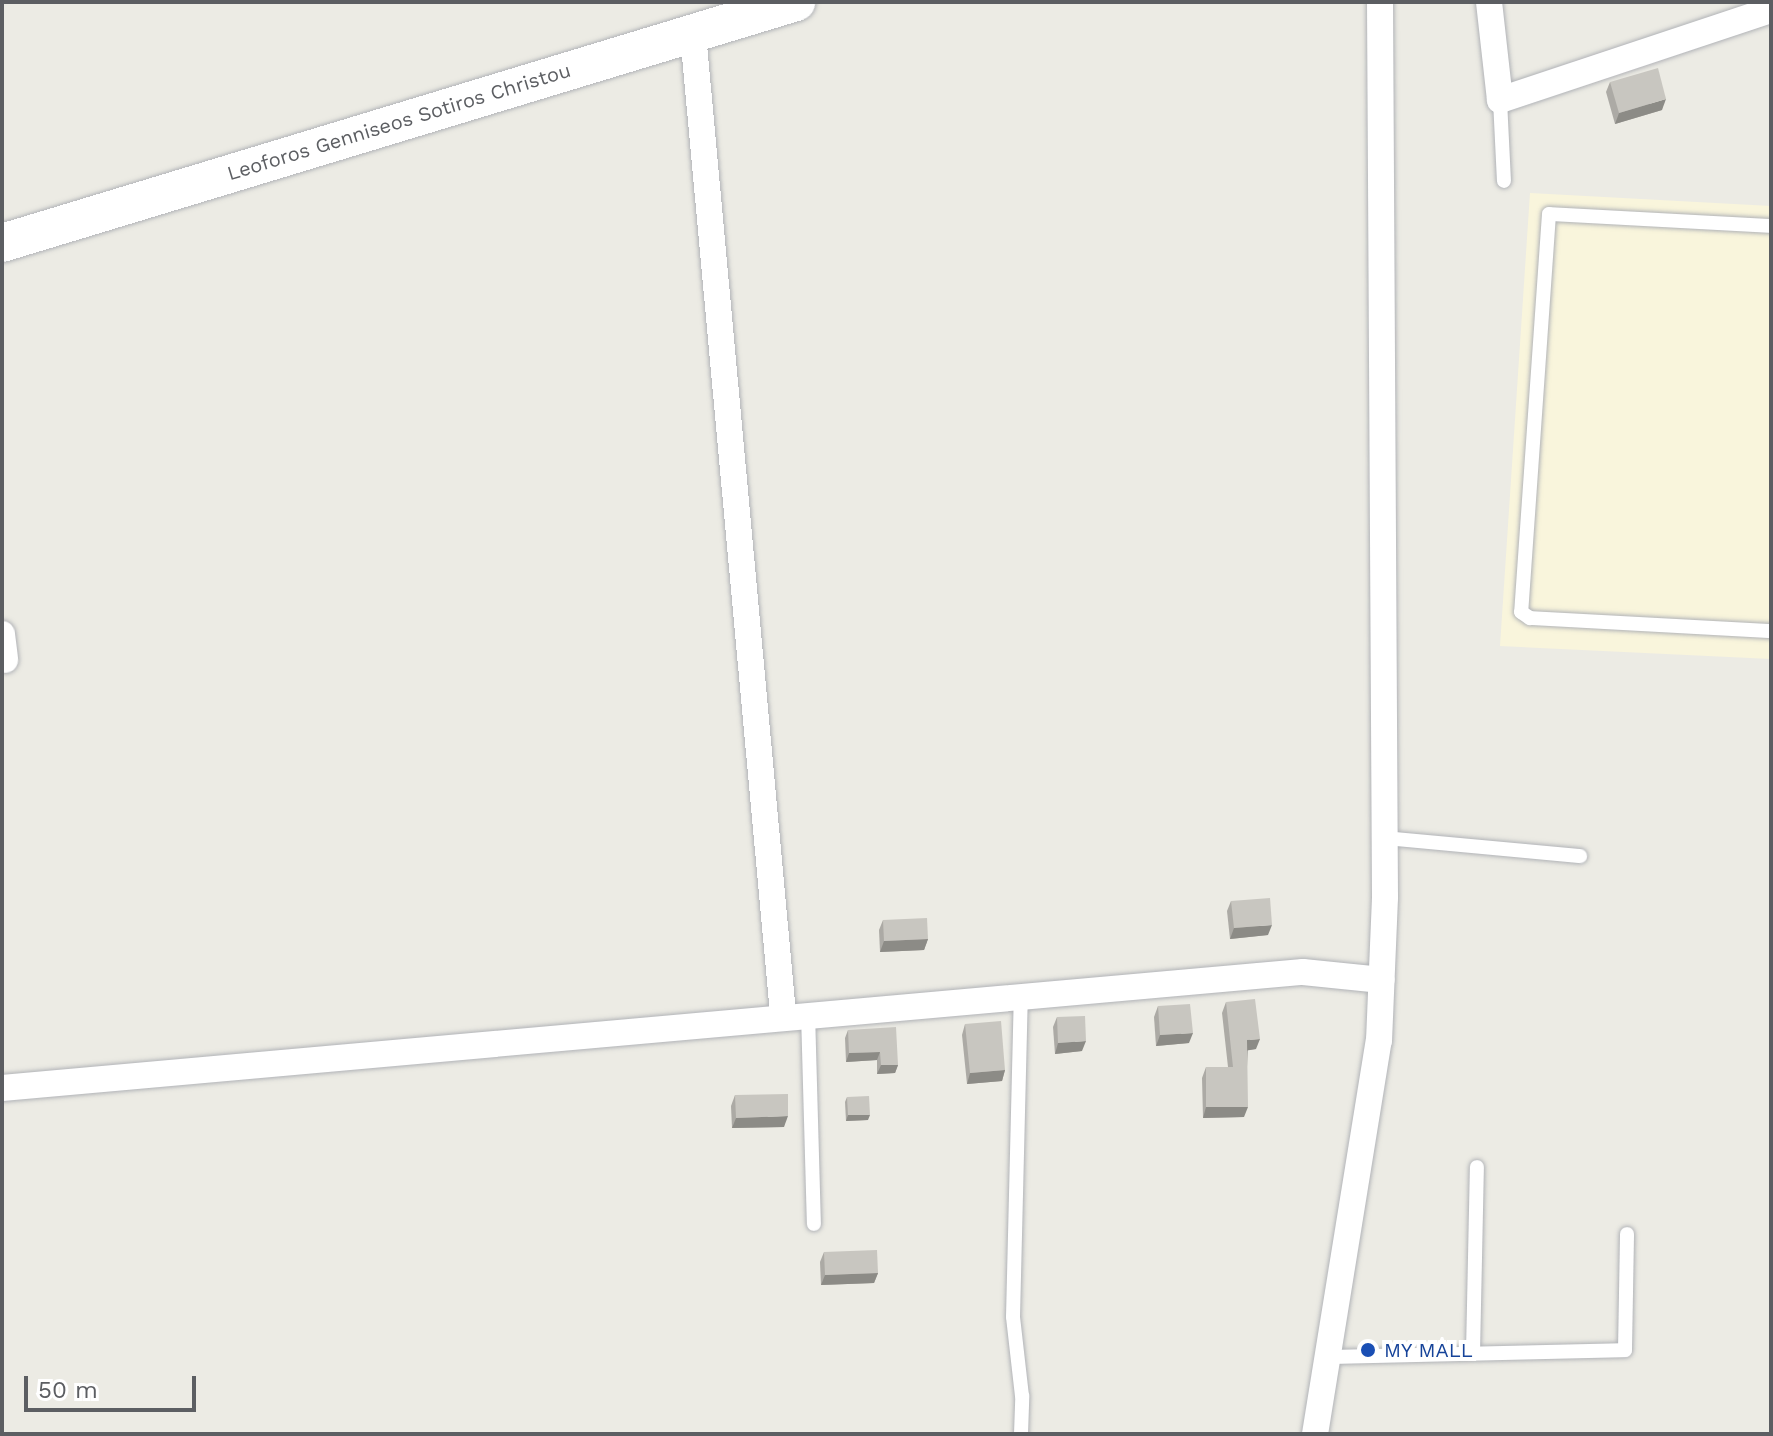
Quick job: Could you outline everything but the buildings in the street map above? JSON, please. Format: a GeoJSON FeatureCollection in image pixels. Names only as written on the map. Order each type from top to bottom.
{"type":"FeatureCollection","features":[{"type":"Feature","properties":{"kind":"main road","name":"Leoforos Genniseos Sotiros Christou"},"geometry":{"type":"LineString","coordinates":[[2,243],[796,2]]}},
{"type":"Feature","properties":{"kind":"street"},"geometry":{"type":"LineString","coordinates":[[1315,1434],[1379,1041],[1382,980],[1385,838],[1380,2]]}},
{"type":"Feature","properties":{"kind":"street"},"geometry":{"type":"LineString","coordinates":[[1489,2],[1500,100],[1771,10]]}},
{"type":"Feature","properties":{"kind":"street"},"geometry":{"type":"LineString","coordinates":[[693,34],[796,1013]]}},
{"type":"Feature","properties":{"kind":"street"},"geometry":{"type":"LineString","coordinates":[[2,634],[5,660]]}},
{"type":"Feature","properties":{"kind":"street"},"geometry":{"type":"LineString","coordinates":[[2,1088],[796,1013],[1303,972],[1382,980]]}},
{"type":"Feature","properties":{"kind":"lane"},"geometry":{"type":"LineString","coordinates":[[1500,100],[1504,181]]}},
{"type":"Feature","properties":{"kind":"lane"},"geometry":{"type":"LineString","coordinates":[[1771,226],[1549,214],[1521,612],[1530,618],[1771,631]]}},
{"type":"Feature","properties":{"kind":"lane"},"geometry":{"type":"LineString","coordinates":[[1385,838],[1580,856]]}},
{"type":"Feature","properties":{"kind":"lane"},"geometry":{"type":"LineString","coordinates":[[1021,995],[1013,1317],[1022,1396],[1021,1434]]}},
{"type":"Feature","properties":{"kind":"lane"},"geometry":{"type":"LineString","coordinates":[[796,1013],[814,1224]]}},
{"type":"Feature","properties":{"kind":"lane"},"geometry":{"type":"LineString","coordinates":[[1473,1353],[1477,1167]]}},
{"type":"Feature","properties":{"kind":"lane"},"geometry":{"type":"LineString","coordinates":[[1327,1357],[1625,1350],[1627,1234]]}},
{"type":"Feature","properties":{"kind":"shaded area"},"geometry":{"type":"Polygon","coordinates":[[[1530,193],[1771,206],[1771,659],[1500,646],[1530,193]]]}},
{"type":"Feature","properties":{"kind":"place","name":"MY MALL"},"geometry":{"type":"Point","coordinates":[1368,1350]}}]}
